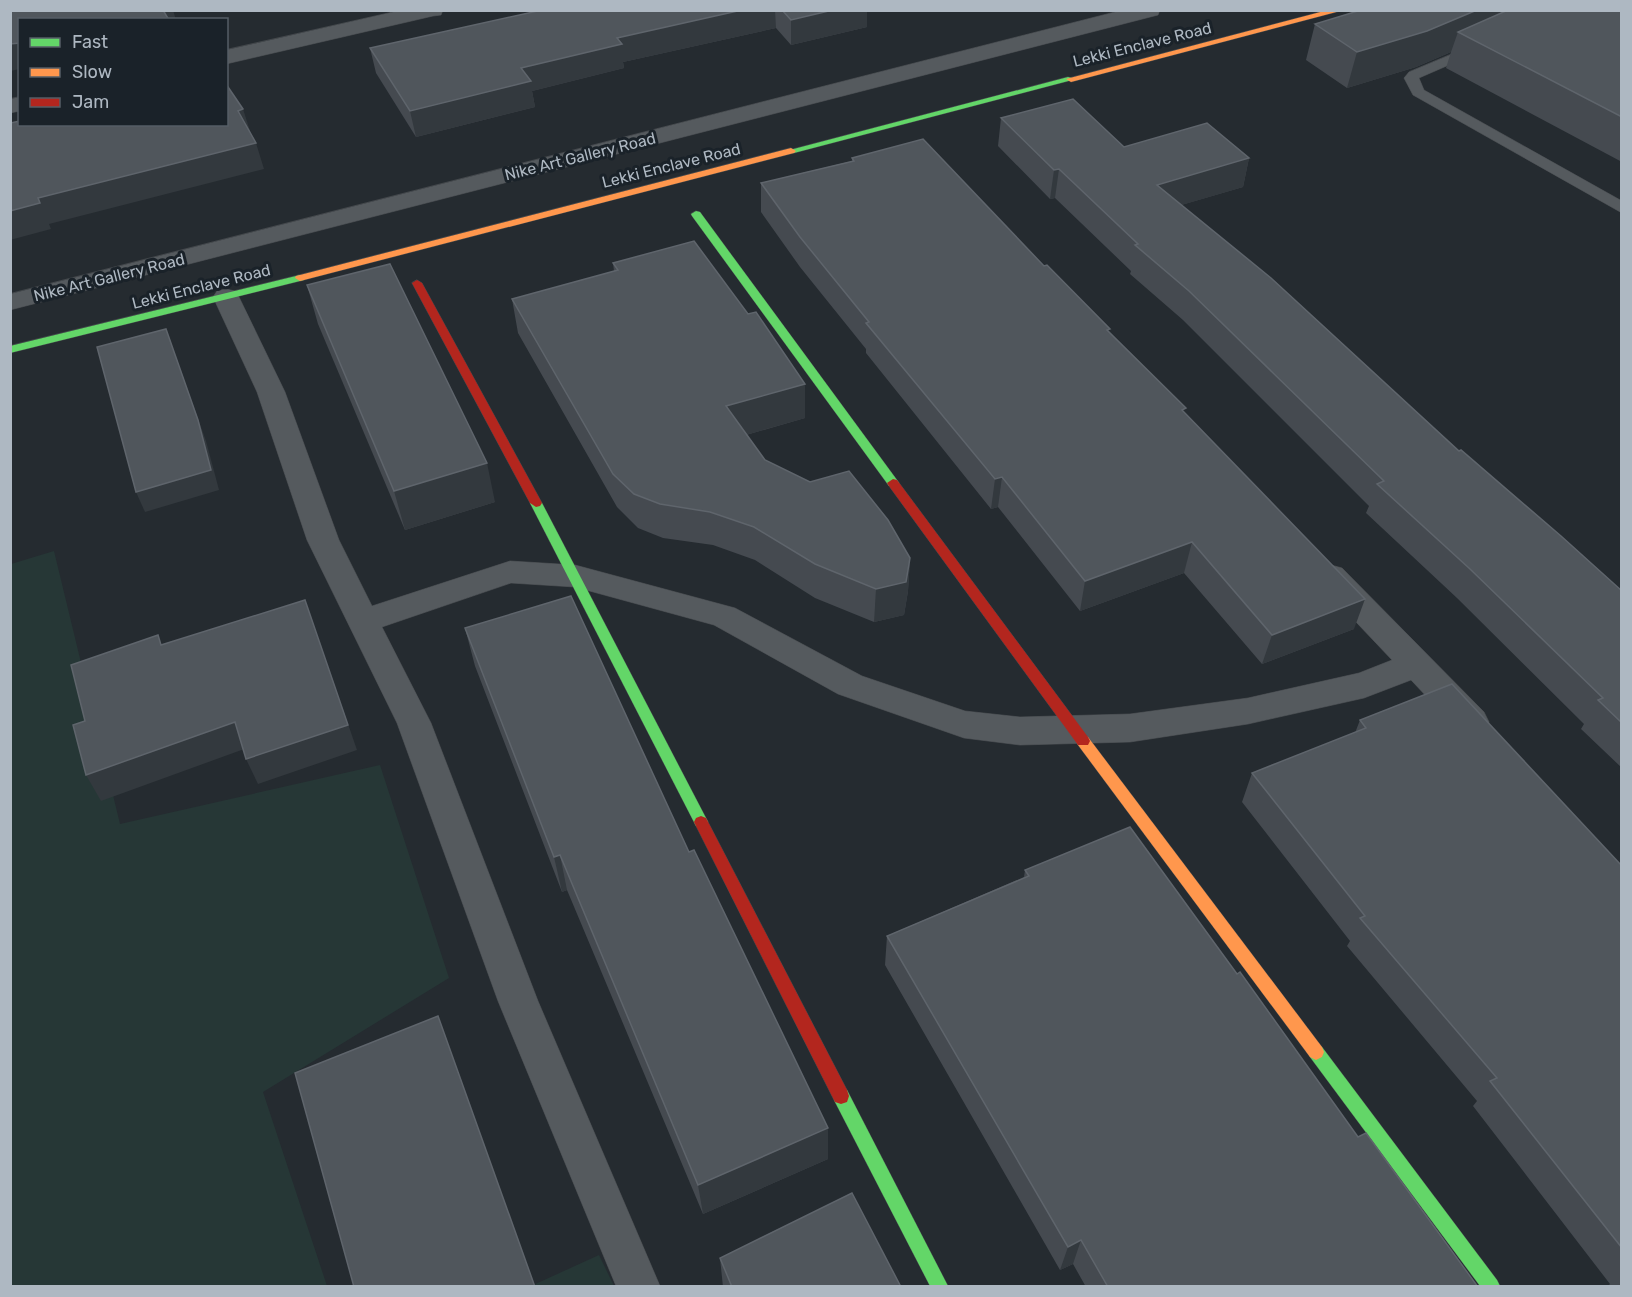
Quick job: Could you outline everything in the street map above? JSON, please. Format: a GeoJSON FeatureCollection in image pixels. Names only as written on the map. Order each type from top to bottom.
{"type":"FeatureCollection","features":[{"type":"Feature","properties":{"kind":"street"},"geometry":{"type":"LineString","coordinates":[[228,56],[361,18],[433,10]]}},
{"type":"Feature","properties":{"kind":"street","name":"Nike Art Gallery Road"},"geometry":{"type":"LineString","coordinates":[[10,302],[1150,10]]}},
{"type":"Feature","properties":{"kind":"street","name":"Lekki Enclave Road"},"geometry":{"type":"LineString","coordinates":[[10,350],[226,297],[1340,10]]}},
{"type":"Feature","properties":{"kind":"street"},"geometry":{"type":"LineString","coordinates":[[696,214],[1074,729],[1491,1287]]}},
{"type":"Feature","properties":{"kind":"street"},"geometry":{"type":"LineString","coordinates":[[417,283],[575,576],[939,1287]]}},
{"type":"Feature","properties":{"kind":"street"},"geometry":{"type":"LineString","coordinates":[[226,297],[271,392],[323,540],[414,723],[518,1001],[638,1287]]}},
{"type":"Feature","properties":{"kind":"street"},"geometry":{"type":"LineString","coordinates":[[1309,553],[1490,740]]}},
{"type":"Feature","properties":{"kind":"street"},"geometry":{"type":"LineString","coordinates":[[363,621],[510,573],[575,576],[724,616],[850,685],[964,724],[1020,730],[1130,728],[1248,711],[1364,685],[1416,664]]}},
{"type":"Feature","properties":{"kind":"lane"},"geometry":{"type":"LineString","coordinates":[[1487,44],[1414,75],[1411,78],[1412,84],[1429,100],[1622,208]]}},
{"type":"Feature","properties":{"kind":"shaded area"},"geometry":{"type":"Polygon","coordinates":[[[54,551],[120,824],[380,765],[449,978],[263,1092],[327,1286],[11,1286],[11,564],[54,551]]]}},
{"type":"Feature","properties":{"kind":"shaded area"},"geometry":{"type":"Polygon","coordinates":[[[599,1255],[614,1286],[531,1286],[599,1255]]]}},
{"type":"Feature","properties":{"kind":"building"},"geometry":{"type":"Polygon","coordinates":[[[10,10],[163,10],[168,18],[18,18],[18,43],[10,44],[10,10]]]}},
{"type":"Feature","properties":{"kind":"building"},"geometry":{"type":"Polygon","coordinates":[[[542,10],[742,10],[617,38],[622,44],[521,68],[531,81],[410,111],[370,48],[542,10]]]}},
{"type":"Feature","properties":{"kind":"building"},"geometry":{"type":"Polygon","coordinates":[[[782,10],[833,10],[791,20],[782,10]]]}},
{"type":"Feature","properties":{"kind":"building"},"geometry":{"type":"Polygon","coordinates":[[[1361,10],[1477,10],[1427,31],[1357,52],[1315,24],[1361,10]]]}},
{"type":"Feature","properties":{"kind":"building"},"geometry":{"type":"Polygon","coordinates":[[[1508,10],[1622,10],[1622,117],[1458,32],[1508,10]]]}},
{"type":"Feature","properties":{"kind":"building"},"geometry":{"type":"Polygon","coordinates":[[[228,87],[243,109],[238,111],[256,143],[38,198],[40,203],[10,211],[10,123],[18,121],[18,126],[228,126],[228,87]]]}},
{"type":"Feature","properties":{"kind":"building"},"geometry":{"type":"Polygon","coordinates":[[[1073,99],[1124,147],[1207,123],[1249,158],[1157,185],[1271,278],[1459,451],[1461,450],[1622,591],[1622,723],[1598,700],[1603,698],[1470,569],[1377,484],[1384,481],[1189,291],[1135,245],[1138,244],[1059,169],[1054,170],[1001,118],[1073,99]]]}},
{"type":"Feature","properties":{"kind":"building"},"geometry":{"type":"Polygon","coordinates":[[[923,139],[1044,266],[1047,265],[1110,329],[1107,330],[1186,408],[1182,410],[1365,599],[1272,635],[1192,542],[1085,581],[1002,477],[995,479],[866,323],[869,322],[800,237],[761,183],[854,161],[852,158],[923,139]]]}},
{"type":"Feature","properties":{"kind":"building"},"geometry":{"type":"Polygon","coordinates":[[[694,241],[748,314],[756,312],[805,384],[726,406],[765,460],[810,482],[849,471],[888,520],[910,558],[906,582],[876,589],[815,564],[754,527],[710,512],[660,504],[634,494],[613,474],[512,299],[618,270],[613,263],[694,241]]]}},
{"type":"Feature","properties":{"kind":"building"},"geometry":{"type":"Polygon","coordinates":[[[390,264],[487,463],[394,491],[307,285],[390,264]]]}},
{"type":"Feature","properties":{"kind":"building"},"geometry":{"type":"Polygon","coordinates":[[[166,329],[198,420],[211,470],[136,492],[97,347],[166,329]]]}},
{"type":"Feature","properties":{"kind":"building"},"geometry":{"type":"Polygon","coordinates":[[[571,596],[689,852],[694,850],[828,1128],[698,1185],[560,855],[554,857],[465,628],[571,596]]]}},
{"type":"Feature","properties":{"kind":"building"},"geometry":{"type":"Polygon","coordinates":[[[305,600],[348,725],[246,759],[235,722],[86,775],[73,725],[85,721],[71,665],[158,635],[161,645],[305,600]]]}},
{"type":"Feature","properties":{"kind":"building"},"geometry":{"type":"Polygon","coordinates":[[[1452,684],[1622,866],[1622,1248],[1490,1081],[1497,1078],[1360,918],[1365,916],[1252,773],[1366,728],[1360,720],[1452,684]]]}},
{"type":"Feature","properties":{"kind":"building"},"geometry":{"type":"Polygon","coordinates":[[[1130,827],[1237,974],[1240,972],[1358,1137],[1366,1133],[1478,1287],[1108,1287],[1081,1240],[1068,1247],[887,936],[1029,876],[1025,870],[1130,827]]]}},
{"type":"Feature","properties":{"kind":"building"},"geometry":{"type":"Polygon","coordinates":[[[438,1016],[535,1287],[354,1287],[295,1073],[438,1016]]]}},
{"type":"Feature","properties":{"kind":"building"},"geometry":{"type":"Polygon","coordinates":[[[852,1193],[901,1287],[732,1287],[720,1258],[852,1193]]]}},
{"type":"Feature","properties":{"kind":"traffic: fast"},"geometry":{"type":"LineString","coordinates":[[791,151],[1071,79]]}},
{"type":"Feature","properties":{"kind":"traffic: fast"},"geometry":{"type":"LineString","coordinates":[[696,214],[893,483]]}},
{"type":"Feature","properties":{"kind":"traffic: fast"},"geometry":{"type":"LineString","coordinates":[[10,350],[300,278]]}},
{"type":"Feature","properties":{"kind":"traffic: fast"},"geometry":{"type":"LineString","coordinates":[[536,503],[701,822]]}},
{"type":"Feature","properties":{"kind":"traffic: fast"},"geometry":{"type":"LineString","coordinates":[[1316,1052],[1491,1286]]}},
{"type":"Feature","properties":{"kind":"traffic: fast"},"geometry":{"type":"LineString","coordinates":[[841,1096],[939,1286]]}},
{"type":"Feature","properties":{"kind":"traffic: slow"},"geometry":{"type":"LineString","coordinates":[[1071,79],[1340,10]]}},
{"type":"Feature","properties":{"kind":"traffic: slow"},"geometry":{"type":"LineString","coordinates":[[300,278],[791,151]]}},
{"type":"Feature","properties":{"kind":"traffic: slow"},"geometry":{"type":"LineString","coordinates":[[1083,741],[1316,1052]]}},
{"type":"Feature","properties":{"kind":"traffic: jam"},"geometry":{"type":"LineString","coordinates":[[417,283],[536,503]]}},
{"type":"Feature","properties":{"kind":"traffic: jam"},"geometry":{"type":"LineString","coordinates":[[893,483],[1083,741]]}},
{"type":"Feature","properties":{"kind":"traffic: jam"},"geometry":{"type":"LineString","coordinates":[[701,822],[841,1096]]}}]}
